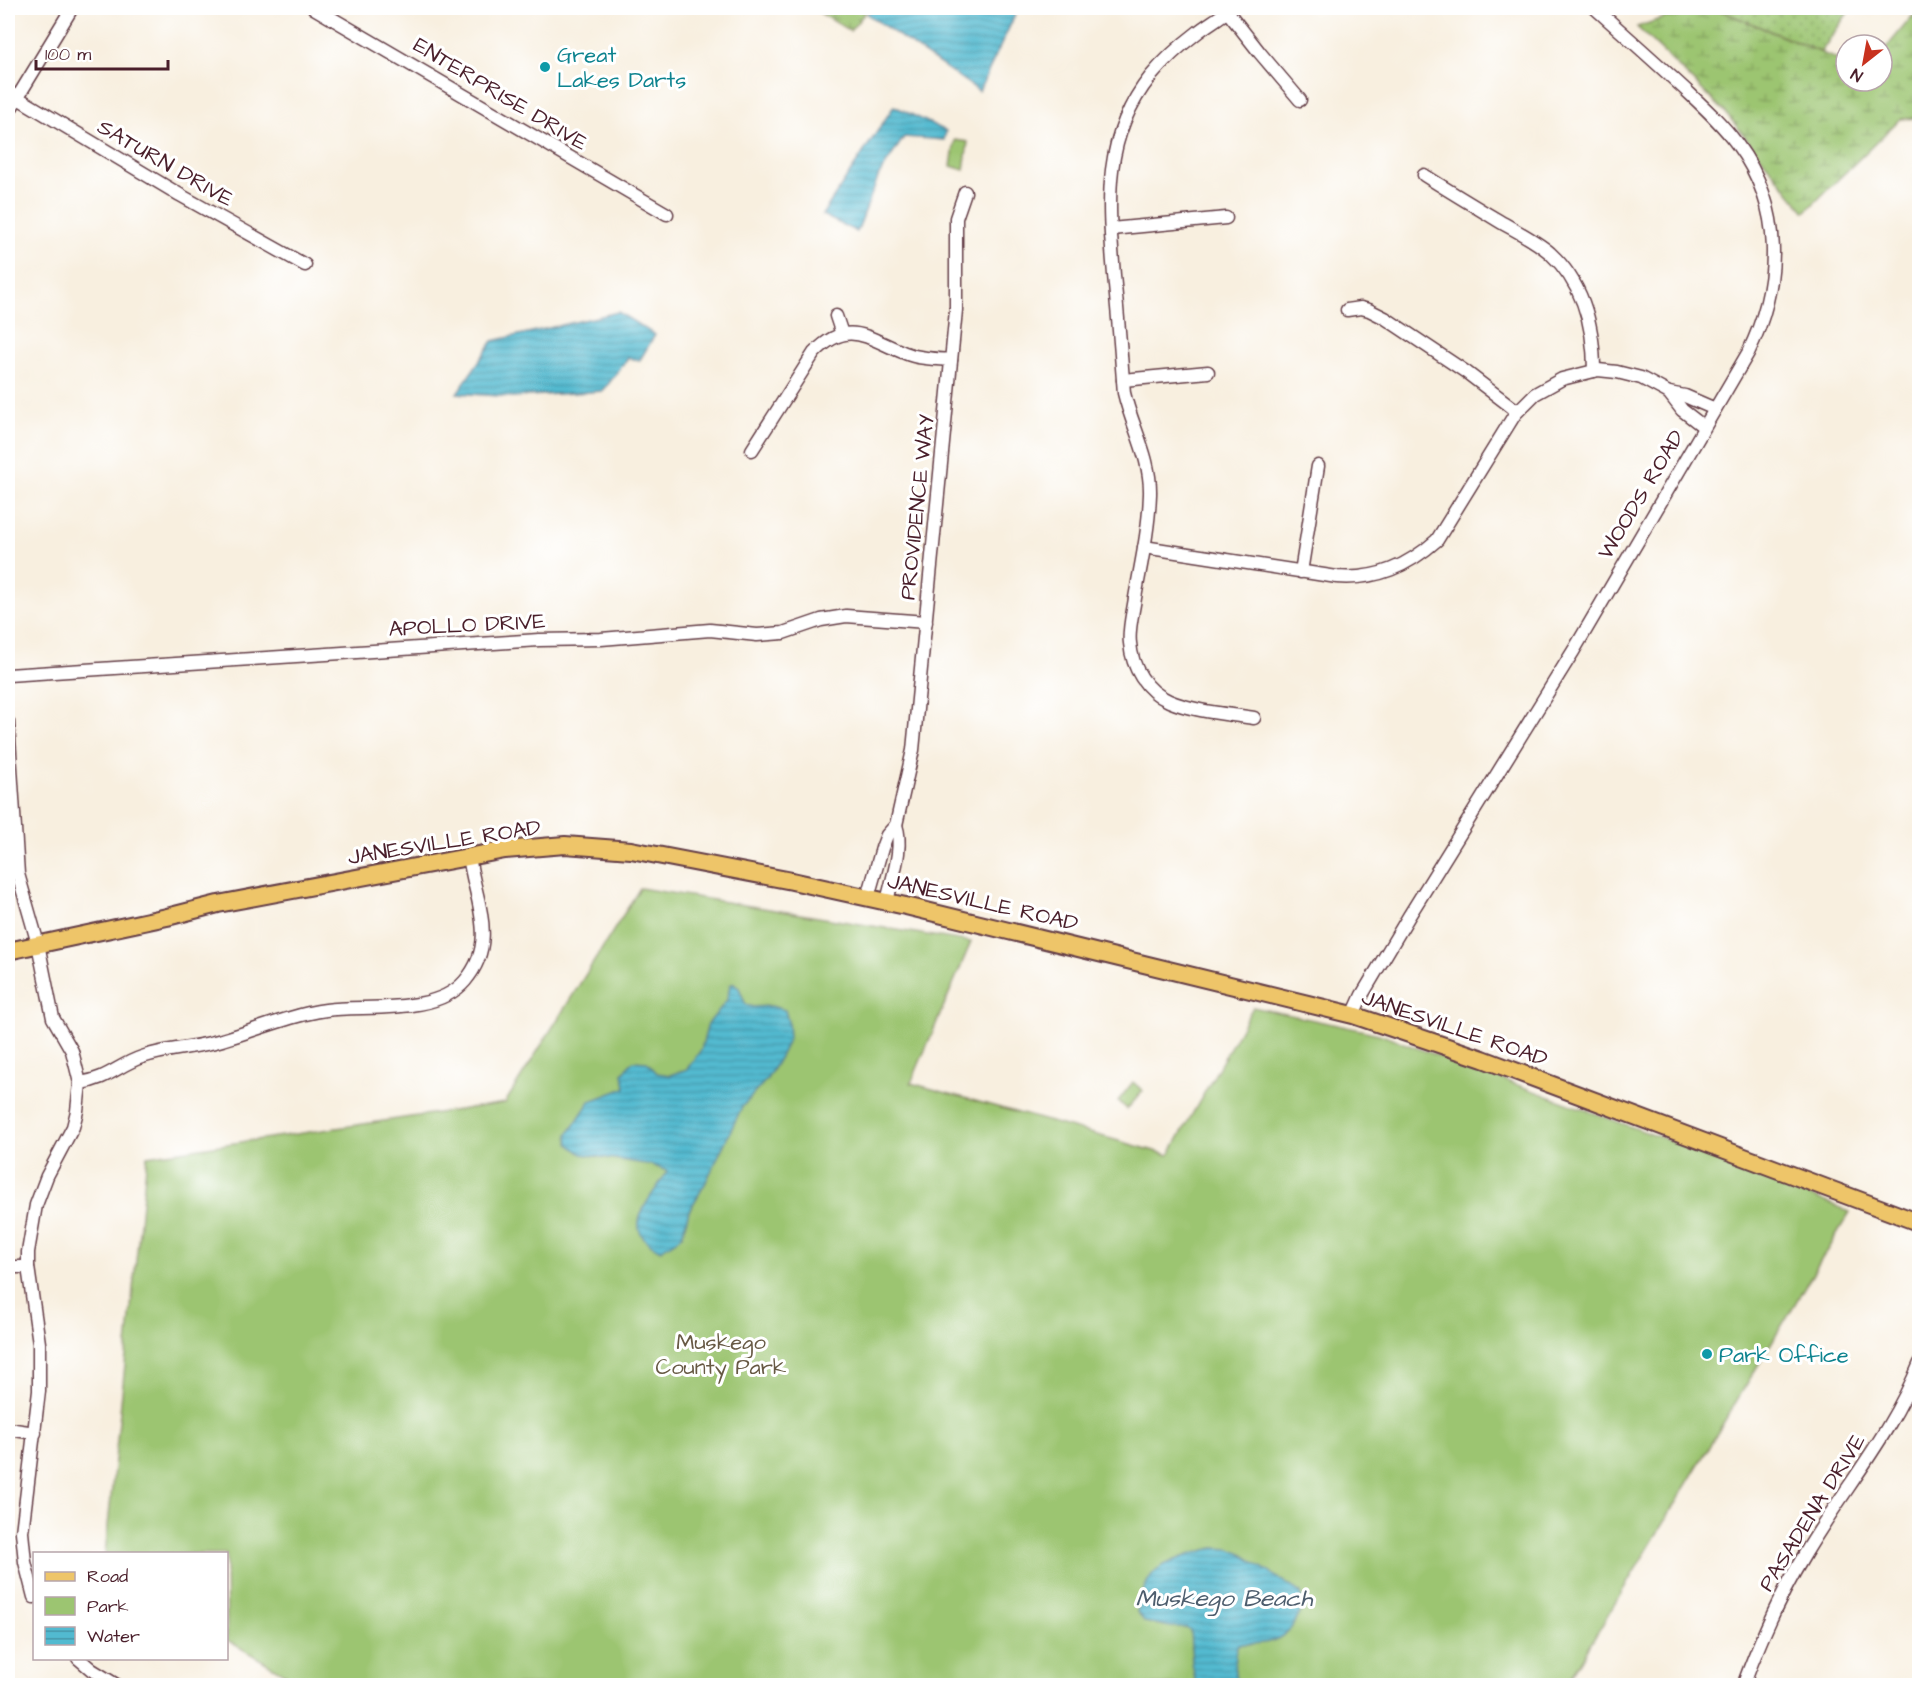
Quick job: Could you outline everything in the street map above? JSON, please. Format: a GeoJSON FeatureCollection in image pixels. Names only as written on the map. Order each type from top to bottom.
{"type":"FeatureCollection","features":[{"type":"Feature","properties":{"kind":"main road","name":"JANESVILLE ROAD"},"geometry":{"type":"LineString","coordinates":[[8,951],[218,904],[469,856],[530,847],[565,845],[608,848],[690,861],[868,897],[1353,1015],[1483,1059],[1920,1223]]}},
{"type":"Feature","properties":{"kind":"street"},"geometry":{"type":"LineString","coordinates":[[8,113],[12,95],[72,8]]}},
{"type":"Feature","properties":{"kind":"street","name":"ENTERPRISE DRIVE"},"geometry":{"type":"LineString","coordinates":[[314,8],[667,214]]}},
{"type":"Feature","properties":{"kind":"street","name":"WOODS ROAD"},"geometry":{"type":"LineString","coordinates":[[1353,1015],[1362,995],[1409,916],[1574,650],[1715,410],[1748,353],[1768,305],[1773,269],[1772,236],[1763,196],[1742,150],[1720,123],[1595,8]]}},
{"type":"Feature","properties":{"kind":"street"},"geometry":{"type":"LineString","coordinates":[[1254,718],[1190,707],[1167,700],[1156,693],[1139,674],[1133,660],[1129,642],[1149,508],[1149,475],[1142,446],[1126,403],[1109,190],[1113,152],[1131,107],[1149,78],[1198,32],[1229,9],[1260,53],[1300,100]]}},
{"type":"Feature","properties":{"kind":"street","name":"SATURN DRIVE"},"geometry":{"type":"LineString","coordinates":[[12,95],[180,195],[305,265]]}},
{"type":"Feature","properties":{"kind":"street"},"geometry":{"type":"LineString","coordinates":[[1424,176],[1541,247],[1560,263],[1578,290],[1589,318],[1594,347],[1594,370]]}},
{"type":"Feature","properties":{"kind":"street","name":"PROVIDENCE WAY"},"geometry":{"type":"LineString","coordinates":[[868,897],[887,835],[896,825],[914,750],[957,288],[956,218],[965,192]]}},
{"type":"Feature","properties":{"kind":"street"},"geometry":{"type":"LineString","coordinates":[[1111,229],[1226,218]]}},
{"type":"Feature","properties":{"kind":"street"},"geometry":{"type":"LineString","coordinates":[[1347,310],[1370,310],[1385,318],[1466,372],[1517,411]]}},
{"type":"Feature","properties":{"kind":"street"},"geometry":{"type":"LineString","coordinates":[[836,316],[842,334]]}},
{"type":"Feature","properties":{"kind":"street"},"geometry":{"type":"LineString","coordinates":[[752,450],[814,353],[822,344],[842,334],[865,335],[905,353],[951,360]]}},
{"type":"Feature","properties":{"kind":"street"},"geometry":{"type":"LineString","coordinates":[[1144,547],[1337,578],[1364,577],[1404,565],[1423,553],[1443,532],[1517,411],[1535,394],[1554,383],[1594,370],[1617,372],[1651,382],[1669,393],[1685,396],[1715,410]]}},
{"type":"Feature","properties":{"kind":"street"},"geometry":{"type":"LineString","coordinates":[[1123,380],[1208,372]]}},
{"type":"Feature","properties":{"kind":"street"},"geometry":{"type":"LineString","coordinates":[[1669,393],[1682,410],[1704,427]]}},
{"type":"Feature","properties":{"kind":"street"},"geometry":{"type":"LineString","coordinates":[[1300,572],[1318,466]]}},
{"type":"Feature","properties":{"kind":"street","name":"APOLLO DRIVE"},"geometry":{"type":"LineString","coordinates":[[8,675],[539,640],[601,639],[710,630],[757,635],[783,633],[821,620],[846,616],[926,622]]}},
{"type":"Feature","properties":{"kind":"street"},"geometry":{"type":"LineString","coordinates":[[8,722],[18,874],[38,944],[53,1018],[72,1052],[80,1083],[73,1127],[46,1176],[36,1204],[28,1252],[28,1267],[39,1343],[39,1391],[22,1532],[25,1562],[33,1592]]}},
{"type":"Feature","properties":{"kind":"street","name":"PROVIDENCE WAY"},"geometry":{"type":"LineString","coordinates":[[887,902],[898,847],[899,835],[896,825]]}},
{"type":"Feature","properties":{"kind":"street"},"geometry":{"type":"LineString","coordinates":[[80,1083],[96,1080],[140,1057],[221,1041],[307,1014],[366,1006],[423,1004],[451,994],[464,983],[474,969],[483,943],[480,908],[469,856]]}},
{"type":"Feature","properties":{"kind":"street"},"geometry":{"type":"LineString","coordinates":[[8,1267],[28,1267]]}},
{"type":"Feature","properties":{"kind":"street","name":"PASADENA DRIVE"},"geometry":{"type":"LineString","coordinates":[[1743,1686],[1766,1628],[1793,1574],[1886,1433],[1920,1363]]}},
{"type":"Feature","properties":{"kind":"street"},"geometry":{"type":"LineString","coordinates":[[8,1429],[35,1433]]}},
{"type":"Feature","properties":{"kind":"street"},"geometry":{"type":"LineString","coordinates":[[79,1660],[118,1686]]}},
{"type":"Feature","properties":{"kind":"green space"},"geometry":{"type":"Polygon","coordinates":[[[812,8],[869,8],[850,31],[812,8]]]}},
{"type":"Feature","properties":{"kind":"green space"},"geometry":{"type":"Polygon","coordinates":[[[1693,8],[1714,8],[1834,58],[1834,93],[1894,93],[1894,38],[1919,8],[1919,118],[1900,119],[1805,212],[1726,113],[1637,27],[1693,8]]]}},
{"type":"Feature","properties":{"kind":"green space"},"geometry":{"type":"Polygon","coordinates":[[[1714,8],[1851,8],[1821,52],[1714,8]]]}},
{"type":"Feature","properties":{"kind":"green space"},"geometry":{"type":"Polygon","coordinates":[[[955,140],[968,142],[964,170],[951,166],[955,140]]]}},
{"type":"Feature","properties":{"kind":"green space","name":"Muskego County Park"},"geometry":{"type":"Polygon","coordinates":[[[640,888],[971,942],[911,1083],[1169,1155],[1253,1007],[1379,1034],[1757,1173],[1850,1212],[1566,1685],[304,1685],[228,1641],[228,1552],[105,1552],[147,1156],[505,1103],[640,888]]]}},
{"type":"Feature","properties":{"kind":"green space"},"geometry":{"type":"Polygon","coordinates":[[[1133,1082],[1143,1091],[1127,1109],[1118,1101],[1133,1082]]]}},
{"type":"Feature","properties":{"kind":"water"},"geometry":{"type":"Polygon","coordinates":[[[872,8],[1011,8],[1017,11],[979,91],[867,14],[872,8]]]}},
{"type":"Feature","properties":{"kind":"water"},"geometry":{"type":"Polygon","coordinates":[[[894,106],[946,131],[944,140],[904,137],[879,175],[857,232],[822,215],[894,106]]]}},
{"type":"Feature","properties":{"kind":"water"},"geometry":{"type":"Polygon","coordinates":[[[618,312],[655,335],[640,360],[628,358],[603,391],[513,397],[457,393],[493,341],[618,312]]]}},
{"type":"Feature","properties":{"kind":"water"},"geometry":{"type":"Polygon","coordinates":[[[734,983],[739,988],[746,1005],[771,1006],[785,1010],[789,1038],[767,1079],[742,1107],[705,1184],[689,1211],[682,1236],[661,1250],[647,1242],[640,1233],[639,1223],[646,1203],[667,1171],[652,1165],[582,1154],[569,1144],[568,1134],[590,1101],[625,1088],[623,1073],[633,1061],[647,1062],[657,1073],[670,1075],[687,1069],[701,1050],[708,1024],[727,1000],[730,985],[734,983]]]}},
{"type":"Feature","properties":{"kind":"water","name":"Muskego Beach"},"geometry":{"type":"Polygon","coordinates":[[[1215,1548],[1240,1553],[1301,1593],[1299,1615],[1285,1634],[1268,1642],[1238,1644],[1235,1654],[1237,1685],[1196,1685],[1190,1630],[1186,1627],[1171,1627],[1145,1622],[1137,1612],[1143,1591],[1154,1572],[1174,1560],[1215,1548]]]}},
{"type":"Feature","properties":{"kind":"place","name":"Great Lakes Darts"},"geometry":{"type":"Point","coordinates":[545,67]}},
{"type":"Feature","properties":{"kind":"place","name":"Park Office"},"geometry":{"type":"Point","coordinates":[1707,1354]}}]}
